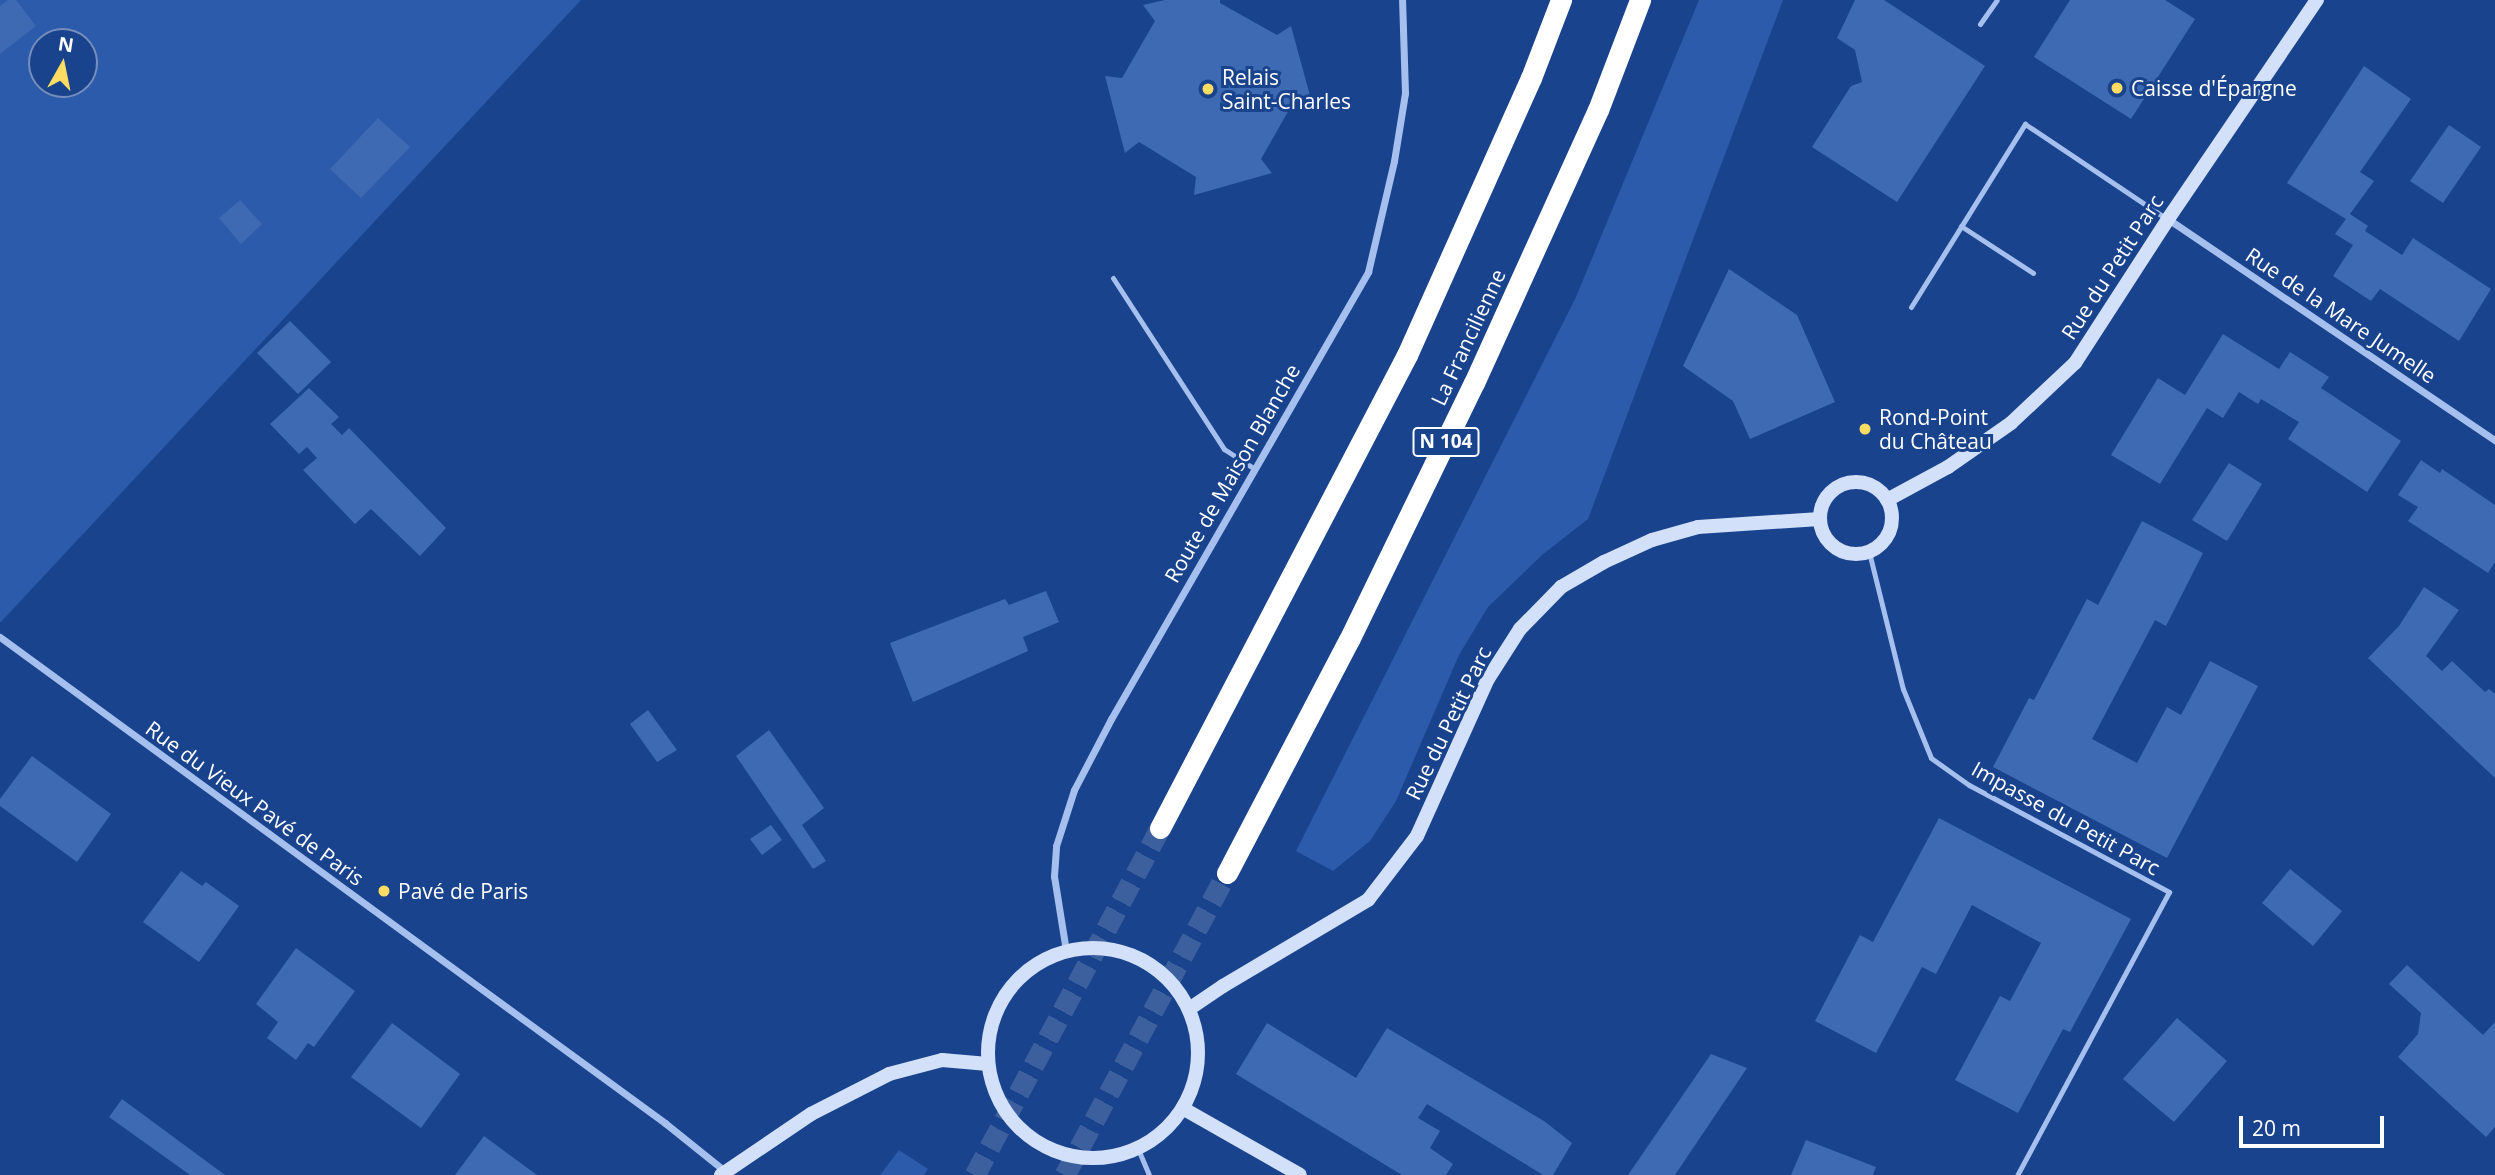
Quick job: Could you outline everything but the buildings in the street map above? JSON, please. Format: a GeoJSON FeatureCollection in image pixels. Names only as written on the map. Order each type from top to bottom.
{"type":"FeatureCollection","features":[{"type":"Feature","properties":{"kind":"highway"},"geometry":{"type":"LineString","coordinates":[[1160,828],[1407,355],[1531,78],[1561,0]]}},
{"type":"Feature","properties":{"kind":"highway","name":"La Francilienne"},"geometry":{"type":"LineString","coordinates":[[1227,873],[1349,640],[1474,383],[1598,110],[1640,0]]}},
{"type":"Feature","properties":{"kind":"street","name":"Route de Maison Blanche"},"geometry":{"type":"LineString","coordinates":[[1066,951],[1054,876],[1056,846],[1074,790],[1111,719],[1368,272],[1394,161],[1405,93],[1402,0]]}},
{"type":"Feature","properties":{"kind":"street","name":"Rue du Petit Parc"},"geometry":{"type":"LineString","coordinates":[[1887,500],[1948,467],[2011,423],[2075,363],[2168,219],[2317,0]]}},
{"type":"Feature","properties":{"kind":"street","name":"Rue de la Mare Jumelle"},"geometry":{"type":"LineString","coordinates":[[2168,219],[2495,440]]}},
{"type":"Feature","properties":{"kind":"street"},"geometry":{"type":"LineString","coordinates":[[1855,482],[1873,487],[1887,500],[1892,514],[1890,530],[1882,543],[1869,552],[1855,555],[1830,544],[1820,519],[1824,501],[1837,487],[1855,482]]}},
{"type":"Feature","properties":{"kind":"street","name":"Rue du Petit Parc"},"geometry":{"type":"LineString","coordinates":[[1189,1009],[1368,900],[1417,836],[1488,679],[1520,629],[1561,587],[1604,562],[1652,540],[1698,527],[1820,519]]}},
{"type":"Feature","properties":{"kind":"street","name":"Rue du Vieux Pavé de Paris"},"geometry":{"type":"LineString","coordinates":[[0,637],[665,1123],[723,1173]]}},
{"type":"Feature","properties":{"kind":"street"},"geometry":{"type":"LineString","coordinates":[[1105,949],[1124,952],[1151,965],[1173,985],[1189,1009],[1198,1042],[1196,1076],[1184,1109],[1164,1132],[1138,1149],[1106,1158],[1073,1157],[1041,1145],[1015,1125],[997,1096],[988,1065],[989,1034],[999,1006],[1010,990],[1038,963],[1066,951],[1105,949]]}},
{"type":"Feature","properties":{"kind":"street"},"geometry":{"type":"LineString","coordinates":[[723,1173],[811,1114],[889,1074],[942,1060],[988,1065]]}},
{"type":"Feature","properties":{"kind":"street"},"geometry":{"type":"LineString","coordinates":[[1184,1109],[1300,1175]]}},
{"type":"Feature","properties":{"kind":"lane"},"geometry":{"type":"LineString","coordinates":[[1980,24],[1997,0]]}},
{"type":"Feature","properties":{"kind":"lane"},"geometry":{"type":"LineString","coordinates":[[1911,307],[2025,124],[2168,219]]}},
{"type":"Feature","properties":{"kind":"lane"},"geometry":{"type":"LineString","coordinates":[[1961,226],[2033,274]]}},
{"type":"Feature","properties":{"kind":"lane"},"geometry":{"type":"LineString","coordinates":[[1113,278],[1224,449],[1255,468]]}},
{"type":"Feature","properties":{"kind":"lane","name":"Impasse du Petit Parc"},"geometry":{"type":"LineString","coordinates":[[1869,552],[1903,689],[1931,758],[1969,785],[2169,892],[2017,1175]]}},
{"type":"Feature","properties":{"kind":"lane"},"geometry":{"type":"LineString","coordinates":[[1138,1149],[1149,1175]]}},
{"type":"Feature","properties":{"kind":"shaded area"},"geometry":{"type":"Polygon","coordinates":[[[0,0],[581,0],[0,623],[0,0]]]}},
{"type":"Feature","properties":{"kind":"shaded area"},"geometry":{"type":"Polygon","coordinates":[[[1699,0],[1783,0],[1588,519],[1542,555],[1488,607],[1459,655],[1396,801],[1370,841],[1333,871],[1296,851],[1576,297],[1699,0]]]}},
{"type":"Feature","properties":{"kind":"shaded area"},"geometry":{"type":"Polygon","coordinates":[[[899,1150],[928,1169],[924,1175],[880,1175],[899,1150]]]}},
{"type":"Feature","properties":{"kind":"tunnel"},"geometry":{"type":"LineString","coordinates":[[975,1175],[1160,828]]}},
{"type":"Feature","properties":{"kind":"tunnel"},"geometry":{"type":"LineString","coordinates":[[1065,1175],[1227,873]]}},
{"type":"Feature","properties":{"kind":"place","name":"Caisse d'Épargne"},"geometry":{"type":"Point","coordinates":[2117,88]}},
{"type":"Feature","properties":{"kind":"place","name":"Relais Saint-Charles"},"geometry":{"type":"Point","coordinates":[1208,89]}},
{"type":"Feature","properties":{"kind":"place","name":"Rond-Point du Château"},"geometry":{"type":"Point","coordinates":[1865,429]}},
{"type":"Feature","properties":{"kind":"place","name":"Pavé de Paris"},"geometry":{"type":"Point","coordinates":[384,891]}}]}
